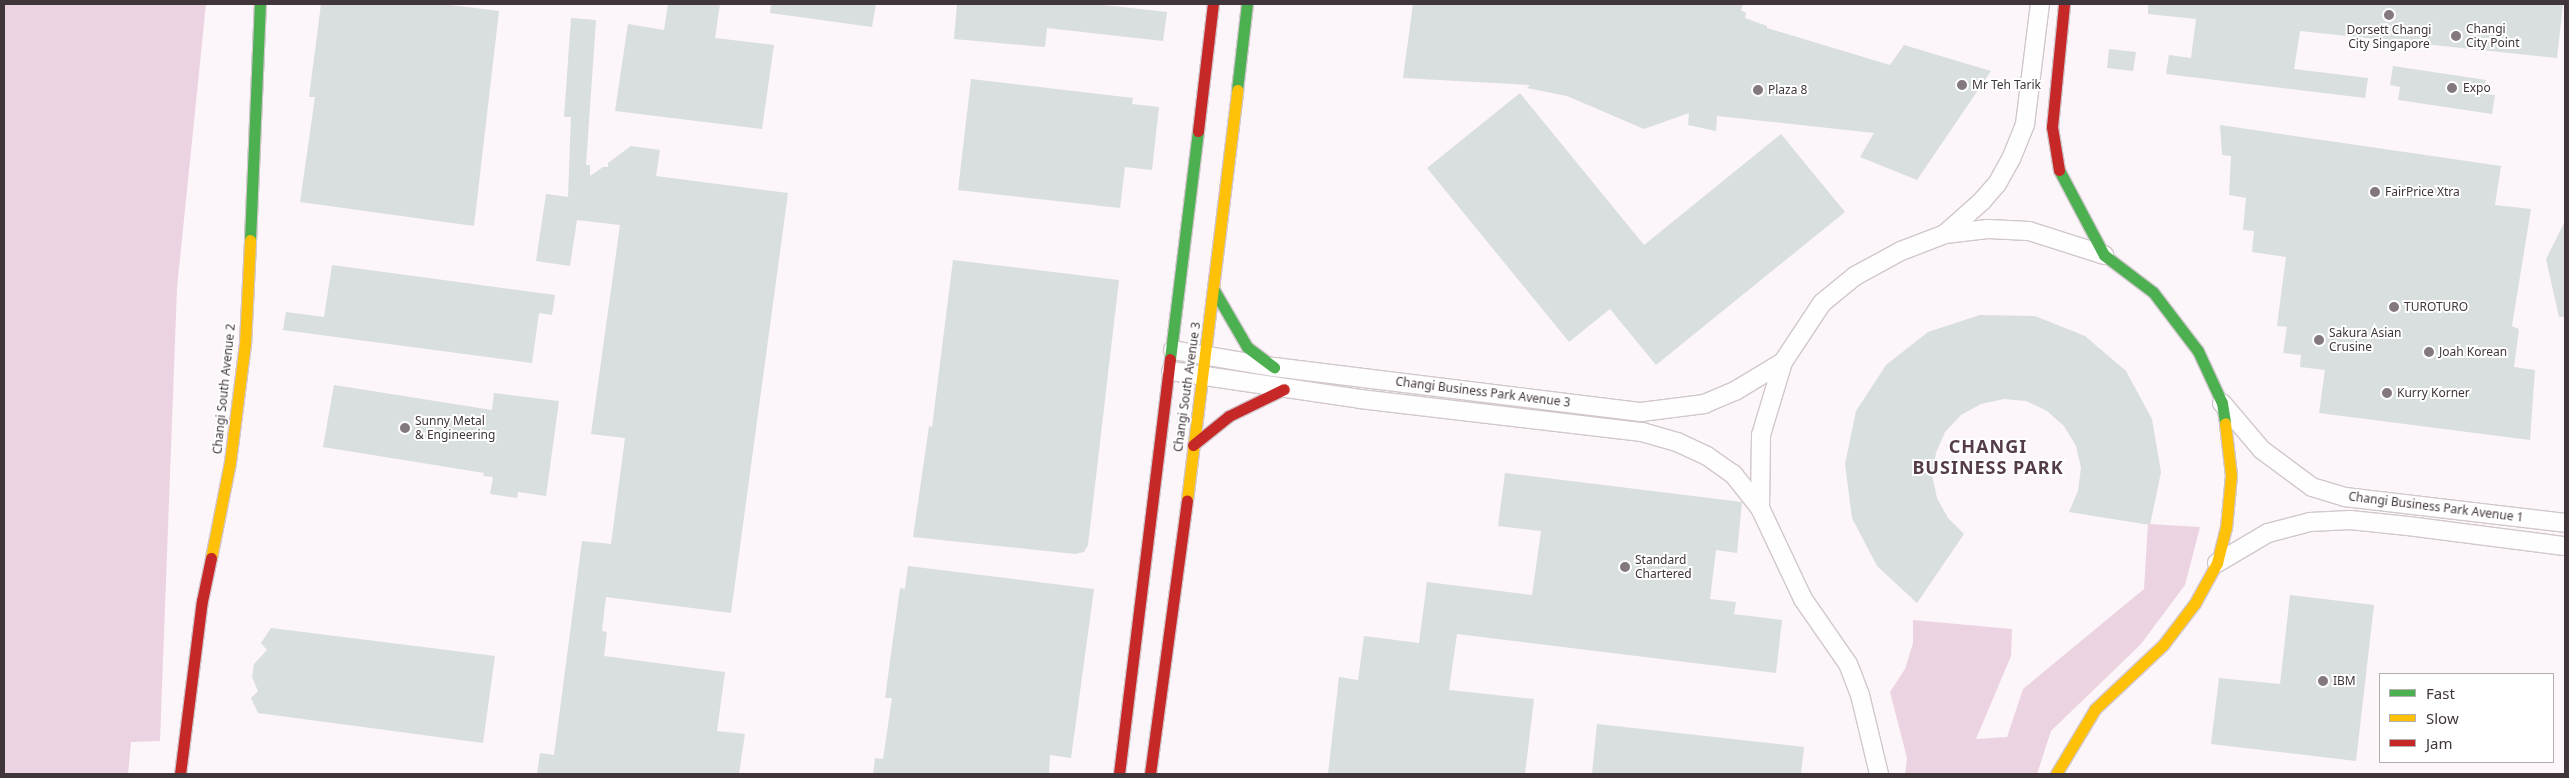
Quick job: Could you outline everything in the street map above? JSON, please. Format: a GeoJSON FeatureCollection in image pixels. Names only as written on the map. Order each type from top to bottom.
{"type":"FeatureCollection","features":[{"type":"Feature","properties":{"kind":"street","name":"Changi South Avenue 2"},"geometry":{"type":"LineString","coordinates":[[180,774],[202,601],[230,462],[244,353],[260,4]]}},
{"type":"Feature","properties":{"kind":"street","name":"Changi South Avenue 3"},"geometry":{"type":"LineString","coordinates":[[1119,774],[1173,350],[1213,4]]}},
{"type":"Feature","properties":{"kind":"street","name":"Changi South Avenue 3"},"geometry":{"type":"LineString","coordinates":[[1150,774],[1193,444],[1204,377],[1247,4]]}},
{"type":"Feature","properties":{"kind":"street"},"geometry":{"type":"LineString","coordinates":[[1945,234],[1982,201],[1997,184],[2011,159],[2025,124],[2040,4]]}},
{"type":"Feature","properties":{"kind":"street"},"geometry":{"type":"LineString","coordinates":[[2064,4],[2053,92],[2055,159],[2064,185],[2104,255]]}},
{"type":"Feature","properties":{"kind":"street"},"geometry":{"type":"LineString","coordinates":[[1880,774],[1860,695],[1848,664],[1803,599],[1760,508],[1761,435],[1783,362],[1822,304],[1855,276],[1901,251],[1945,234],[1988,229],[2029,231],[2104,255],[2153,292],[2198,352],[2222,403],[2231,475],[2226,528],[2217,562],[2195,603],[2163,645],[2095,708],[2056,774]]}},
{"type":"Feature","properties":{"kind":"street"},"geometry":{"type":"LineString","coordinates":[[1214,290],[1247,347],[1274,367]]}},
{"type":"Feature","properties":{"kind":"street","name":"Changi Business Park Avenue 3"},"geometry":{"type":"LineString","coordinates":[[1173,350],[1274,367],[1641,412],[1704,404],[1736,391],[1783,362]]}},
{"type":"Feature","properties":{"kind":"street","name":"Changi Business Park Avenue 3"},"geometry":{"type":"LineString","coordinates":[[1170,371],[1284,389],[1642,432],[1678,442],[1708,456],[1733,474],[1760,508]]}},
{"type":"Feature","properties":{"kind":"street"},"geometry":{"type":"LineString","coordinates":[[1193,444],[1229,416],[1284,389]]}},
{"type":"Feature","properties":{"kind":"street","name":"Changi Business Park Avenue 1"},"geometry":{"type":"LineString","coordinates":[[2222,403],[2262,450],[2312,487],[2345,497],[2565,523]]}},
{"type":"Feature","properties":{"kind":"street","name":"Changi Business Park Avenue 1"},"geometry":{"type":"LineString","coordinates":[[2217,562],[2268,533],[2310,522],[2350,520],[2565,546]]}},
{"type":"Feature","properties":{"kind":"shaded area"},"geometry":{"type":"Polygon","coordinates":[[[4,4],[206,4],[177,288],[160,741],[131,742],[128,774],[4,774],[4,4]]]}},
{"type":"Feature","properties":{"kind":"shaded area"},"geometry":{"type":"Polygon","coordinates":[[[2148,524],[2200,527],[2185,585],[2141,644],[2051,731],[2037,774],[1905,774],[1907,758],[1890,692],[1905,669],[1913,643],[1913,620],[2012,629],[2011,656],[1976,739],[2007,737],[2023,689],[2144,589],[2148,524]]]}},
{"type":"Feature","properties":{"kind":"building"},"geometry":{"type":"Polygon","coordinates":[[[321,4],[443,4],[499,11],[474,226],[300,202],[315,97],[309,97],[321,4]]]}},
{"type":"Feature","properties":{"kind":"building"},"geometry":{"type":"Polygon","coordinates":[[[668,4],[720,4],[715,38],[774,45],[762,129],[615,111],[628,24],[664,30],[668,4]]]}},
{"type":"Feature","properties":{"kind":"building"},"geometry":{"type":"Polygon","coordinates":[[[771,4],[876,4],[872,27],[770,13],[771,4]]]}},
{"type":"Feature","properties":{"kind":"building"},"geometry":{"type":"Polygon","coordinates":[[[957,4],[1095,4],[1167,12],[1163,41],[1047,28],[1045,47],[954,39],[957,4]]]}},
{"type":"Feature","properties":{"kind":"building","name":"Plaza 8"},"geometry":{"type":"Polygon","coordinates":[[[1413,4],[1743,4],[1741,10],[1746,13],[1745,18],[1767,26],[1767,28],[1890,65],[1904,45],[1991,71],[1917,180],[1860,157],[1874,133],[1717,116],[1716,131],[1688,125],[1689,113],[1644,129],[1567,96],[1527,88],[1530,85],[1403,78],[1413,4]]]}},
{"type":"Feature","properties":{"kind":"building","name":"Changi City Point"},"geometry":{"type":"Polygon","coordinates":[[[2148,4],[2563,4],[2557,58],[2300,31],[2294,69],[2368,78],[2365,98],[2166,74],[2169,55],[2191,58],[2196,19],[2148,14],[2148,4]]]}},
{"type":"Feature","properties":{"kind":"building"},"geometry":{"type":"Polygon","coordinates":[[[571,18],[596,20],[586,165],[590,165],[590,176],[603,167],[608,167],[608,163],[631,146],[660,150],[656,176],[788,193],[731,613],[606,597],[602,631],[607,632],[604,656],[725,672],[717,731],[745,734],[739,774],[537,774],[540,753],[554,755],[582,541],[611,544],[625,438],[591,434],[620,225],[577,220],[570,266],[536,261],[546,194],[568,197],[571,117],[564,117],[571,18]]]}},
{"type":"Feature","properties":{"kind":"building"},"geometry":{"type":"Polygon","coordinates":[[[2109,49],[2136,52],[2133,71],[2107,68],[2109,49]]]}},
{"type":"Feature","properties":{"kind":"building"},"geometry":{"type":"Polygon","coordinates":[[[2393,66],[2486,80],[2484,94],[2495,95],[2492,114],[2398,100],[2400,87],[2390,85],[2393,66]]]}},
{"type":"Feature","properties":{"kind":"building"},"geometry":{"type":"Polygon","coordinates":[[[971,79],[1133,98],[1132,104],[1159,107],[1152,170],[1125,167],[1120,208],[958,190],[971,79]]]}},
{"type":"Feature","properties":{"kind":"building"},"geometry":{"type":"Polygon","coordinates":[[[1520,93],[1644,245],[1781,134],[1845,212],[1656,365],[1610,309],[1569,342],[1427,168],[1520,93]]]}},
{"type":"Feature","properties":{"kind":"building"},"geometry":{"type":"Polygon","coordinates":[[[2220,125],[2501,166],[2495,205],[2531,209],[2512,326],[2519,329],[2514,367],[2535,370],[2530,440],[2319,413],[2325,370],[2300,367],[2301,355],[2283,353],[2287,327],[2277,326],[2286,257],[2252,252],[2254,231],[2243,230],[2246,198],[2229,195],[2231,156],[2222,155],[2220,125]]]}},
{"type":"Feature","properties":{"kind":"building"},"geometry":{"type":"Polygon","coordinates":[[[2565,221],[2565,317],[2559,317],[2546,259],[2565,221]]]}},
{"type":"Feature","properties":{"kind":"building"},"geometry":{"type":"Polygon","coordinates":[[[953,260],[1119,280],[1088,545],[1084,552],[1075,554],[913,537],[929,426],[932,427],[953,260]]]}},
{"type":"Feature","properties":{"kind":"building"},"geometry":{"type":"Polygon","coordinates":[[[332,265],[555,295],[552,315],[539,313],[532,363],[283,330],[286,312],[324,317],[332,265]]]}},
{"type":"Feature","properties":{"kind":"building"},"geometry":{"type":"Polygon","coordinates":[[[1980,315],[2035,316],[2085,336],[2126,371],[2152,419],[2161,472],[2150,525],[2069,512],[2078,491],[2081,468],[2076,446],[2064,426],[2047,411],[2026,401],[2004,399],[1981,404],[1961,415],[1945,432],[1936,453],[1932,475],[1937,498],[1948,518],[1964,534],[1917,603],[1877,566],[1852,518],[1845,464],[1856,411],[1886,365],[1928,332],[1980,315]]]}},
{"type":"Feature","properties":{"kind":"building"},"geometry":{"type":"Polygon","coordinates":[[[334,385],[492,410],[494,393],[559,401],[546,496],[518,492],[517,498],[490,494],[493,477],[483,476],[484,473],[323,447],[334,385]]]}},
{"type":"Feature","properties":{"kind":"building","name":"Standard Chartered"},"geometry":{"type":"Polygon","coordinates":[[[1505,473],[1742,502],[1737,553],[1716,550],[1710,599],[1736,602],[1734,614],[1782,620],[1776,673],[1457,634],[1449,690],[1534,699],[1525,774],[1328,774],[1339,677],[1358,680],[1364,636],[1419,643],[1427,582],[1532,595],[1541,531],[1498,526],[1505,473]]]}},
{"type":"Feature","properties":{"kind":"building"},"geometry":{"type":"Polygon","coordinates":[[[908,566],[1094,589],[1071,758],[1050,755],[1049,774],[873,774],[875,758],[883,759],[892,698],[885,698],[900,588],[905,589],[908,566]]]}},
{"type":"Feature","properties":{"kind":"building","name":"IBM"},"geometry":{"type":"Polygon","coordinates":[[[2290,595],[2374,605],[2356,761],[2211,744],[2219,678],[2280,684],[2290,595]]]}},
{"type":"Feature","properties":{"kind":"building"},"geometry":{"type":"Polygon","coordinates":[[[271,628],[495,656],[483,743],[258,713],[251,698],[258,691],[252,677],[254,664],[267,650],[261,643],[271,628]]]}},
{"type":"Feature","properties":{"kind":"building"},"geometry":{"type":"Polygon","coordinates":[[[1597,724],[1804,747],[1801,774],[1592,774],[1597,724]]]}},
{"type":"Feature","properties":{"kind":"traffic: fast"},"geometry":{"type":"LineString","coordinates":[[250,240],[260,4]]}},
{"type":"Feature","properties":{"kind":"traffic: fast"},"geometry":{"type":"LineString","coordinates":[[1237,90],[1247,4]]}},
{"type":"Feature","properties":{"kind":"traffic: fast"},"geometry":{"type":"LineString","coordinates":[[1170,359],[1198,131]]}},
{"type":"Feature","properties":{"kind":"traffic: fast"},"geometry":{"type":"LineString","coordinates":[[2059,170],[2104,255],[2153,292],[2198,351],[2222,403],[2225,423]]}},
{"type":"Feature","properties":{"kind":"traffic: fast"},"geometry":{"type":"LineString","coordinates":[[1214,290],[1247,347],[1274,367]]}},
{"type":"Feature","properties":{"kind":"traffic: slow"},"geometry":{"type":"LineString","coordinates":[[1187,500],[1237,90]]}},
{"type":"Feature","properties":{"kind":"traffic: slow"},"geometry":{"type":"LineString","coordinates":[[211,558],[230,462],[245,344],[250,240]]}},
{"type":"Feature","properties":{"kind":"traffic: slow"},"geometry":{"type":"LineString","coordinates":[[2056,774],[2095,709],[2163,645],[2195,603],[2217,563],[2226,528],[2231,475],[2225,423]]}},
{"type":"Feature","properties":{"kind":"traffic: jam"},"geometry":{"type":"LineString","coordinates":[[1198,131],[1213,4]]}},
{"type":"Feature","properties":{"kind":"traffic: jam"},"geometry":{"type":"LineString","coordinates":[[2059,170],[2052,127],[2064,4]]}},
{"type":"Feature","properties":{"kind":"traffic: jam"},"geometry":{"type":"LineString","coordinates":[[1119,774],[1170,359]]}},
{"type":"Feature","properties":{"kind":"traffic: jam"},"geometry":{"type":"LineString","coordinates":[[1193,445],[1229,416],[1284,389]]}},
{"type":"Feature","properties":{"kind":"traffic: jam"},"geometry":{"type":"LineString","coordinates":[[1150,774],[1187,500]]}},
{"type":"Feature","properties":{"kind":"traffic: jam"},"geometry":{"type":"LineString","coordinates":[[180,774],[202,601],[211,558]]}},
{"type":"Feature","properties":{"kind":"place","name":"Dorsett Changi City Singapore"},"geometry":{"type":"Point","coordinates":[2389,15]}},
{"type":"Feature","properties":{"kind":"place","name":"Changi City Point"},"geometry":{"type":"Point","coordinates":[2456,36]}},
{"type":"Feature","properties":{"kind":"place","name":"Mr Teh Tarik"},"geometry":{"type":"Point","coordinates":[1962,85]}},
{"type":"Feature","properties":{"kind":"place","name":"Expo"},"geometry":{"type":"Point","coordinates":[2452,88]}},
{"type":"Feature","properties":{"kind":"place","name":"Plaza 8"},"geometry":{"type":"Point","coordinates":[1758,90]}},
{"type":"Feature","properties":{"kind":"place","name":"FairPrice Xtra"},"geometry":{"type":"Point","coordinates":[2375,192]}},
{"type":"Feature","properties":{"kind":"place","name":"TUROTURO"},"geometry":{"type":"Point","coordinates":[2394,307]}},
{"type":"Feature","properties":{"kind":"place","name":"Sakura Asian Crusine"},"geometry":{"type":"Point","coordinates":[2319,340]}},
{"type":"Feature","properties":{"kind":"place","name":"Joah Korean"},"geometry":{"type":"Point","coordinates":[2429,352]}},
{"type":"Feature","properties":{"kind":"place","name":"Kurry Korner"},"geometry":{"type":"Point","coordinates":[2387,393]}},
{"type":"Feature","properties":{"kind":"place","name":"Sunny Metal & Engineering"},"geometry":{"type":"Point","coordinates":[405,428]}},
{"type":"Feature","properties":{"kind":"place","name":"Standard Chartered"},"geometry":{"type":"Point","coordinates":[1625,567]}},
{"type":"Feature","properties":{"kind":"place","name":"IBM"},"geometry":{"type":"Point","coordinates":[2323,681]}},
{"type":"Feature","properties":{"kind":"district","name":"CHANGI BUSINESS PARK"},"geometry":{"type":"Point","coordinates":[1988,457]}}]}
